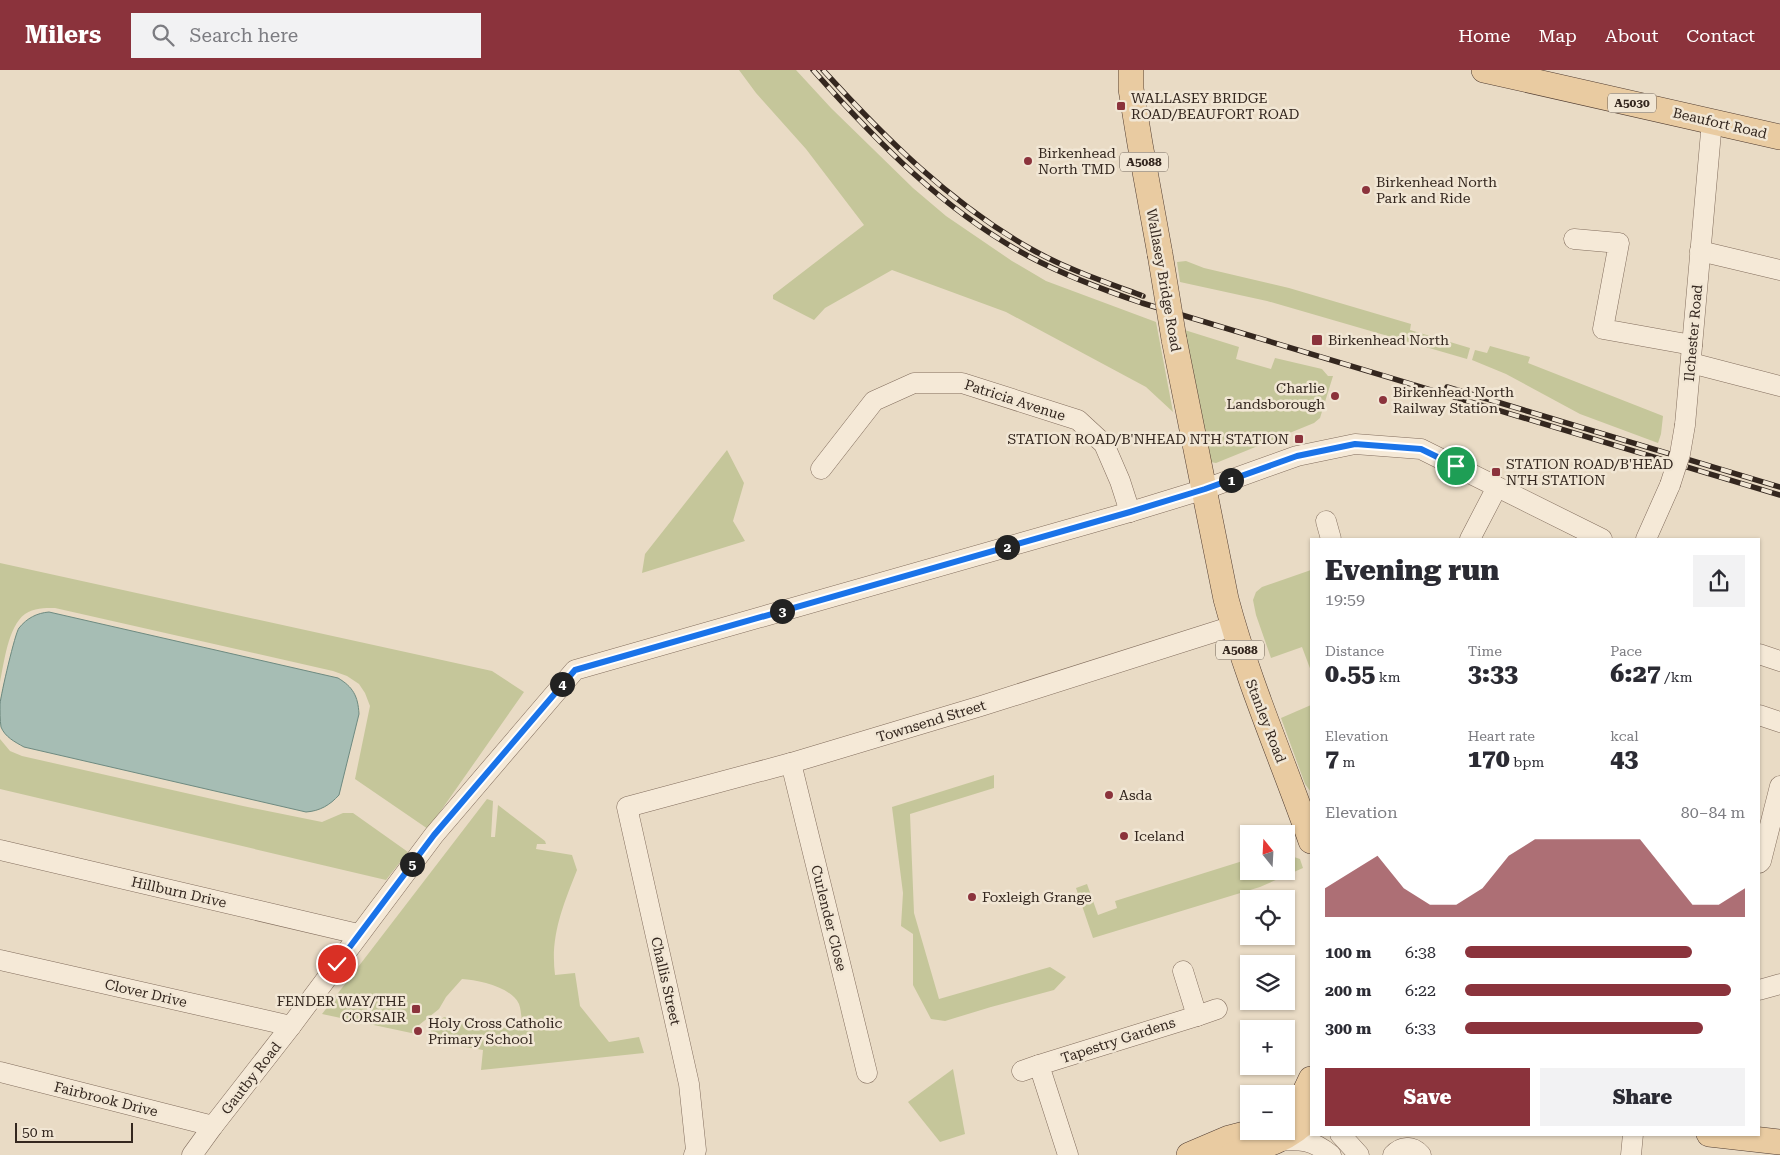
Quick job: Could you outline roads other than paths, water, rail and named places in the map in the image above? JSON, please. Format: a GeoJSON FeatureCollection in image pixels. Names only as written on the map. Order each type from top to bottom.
{"type":"FeatureCollection","features":[{"type":"Feature","properties":{"kind":"main road","name":"Wallasey Bridge Road"},"geometry":{"type":"LineString","coordinates":[[1131,70],[1131,89],[1174,339],[1205,489]]}},
{"type":"Feature","properties":{"kind":"main road","name":"Beaufort Road"},"geometry":{"type":"LineString","coordinates":[[1484,70],[1780,137]]}},
{"type":"Feature","properties":{"kind":"main road","name":"Stanley Road"},"geometry":{"type":"LineString","coordinates":[[1205,489],[1233,626],[1244,662],[1310,838]]}},
{"type":"Feature","properties":{"kind":"main road","name":"Stanley Road"},"geometry":{"type":"LineString","coordinates":[[1298,805],[1310,831]]}},
{"type":"Feature","properties":{"kind":"main road"},"geometry":{"type":"LineString","coordinates":[[1232,1155],[1301,1117]]}},
{"type":"Feature","properties":{"kind":"main road"},"geometry":{"type":"LineString","coordinates":[[1189,1155],[1240,1135]]}},
{"type":"Feature","properties":{"kind":"main road"},"geometry":{"type":"LineString","coordinates":[[1715,1136],[1746,1147],[1780,1142]]}},
{"type":"Feature","properties":{"kind":"street","name":"Ilchester Road"},"geometry":{"type":"LineString","coordinates":[[1646,538],[1670,485],[1680,454],[1685,426],[1712,121]]}},
{"type":"Feature","properties":{"kind":"street"},"geometry":{"type":"LineString","coordinates":[[1574,238],[1620,243],[1603,329],[1692,354],[1780,386]]}},
{"type":"Feature","properties":{"kind":"street"},"geometry":{"type":"LineString","coordinates":[[1700,251],[1780,270]]}},
{"type":"Feature","properties":{"kind":"street","name":"Patricia Avenue"},"geometry":{"type":"LineString","coordinates":[[821,469],[874,401],[914,383],[962,382],[1078,420],[1104,444],[1120,481],[1130,512]]}},
{"type":"Feature","properties":{"kind":"street","name":"Gautby Road"},"geometry":{"type":"LineString","coordinates":[[192,1155],[212,1126],[292,1026],[358,934],[434,835],[575,670],[1130,512],[1205,489],[1297,456],[1355,444],[1421,449],[1600,538]]}},
{"type":"Feature","properties":{"kind":"street"},"geometry":{"type":"LineString","coordinates":[[1471,538],[1497,487]]}},
{"type":"Feature","properties":{"kind":"street","name":"Townsend Street"},"geometry":{"type":"LineString","coordinates":[[627,807],[791,763],[981,706],[1233,626]]}},
{"type":"Feature","properties":{"kind":"street"},"geometry":{"type":"LineString","coordinates":[[1760,654],[1780,661]]}},
{"type":"Feature","properties":{"kind":"street"},"geometry":{"type":"LineString","coordinates":[[1760,715],[1780,722]]}},
{"type":"Feature","properties":{"kind":"street","name":"Curlender Close"},"geometry":{"type":"LineString","coordinates":[[791,763],[867,1073]]}},
{"type":"Feature","properties":{"kind":"street"},"geometry":{"type":"LineString","coordinates":[[1760,862],[1780,786]]}},
{"type":"Feature","properties":{"kind":"street","name":"Challis Street"},"geometry":{"type":"LineString","coordinates":[[627,807],[689,1084],[696,1150],[694,1155]]}},
{"type":"Feature","properties":{"kind":"street","name":"Hillburn Drive"},"geometry":{"type":"LineString","coordinates":[[0,850],[358,934]]}},
{"type":"Feature","properties":{"kind":"street","name":"Clover Drive"},"geometry":{"type":"LineString","coordinates":[[0,960],[292,1026]]}},
{"type":"Feature","properties":{"kind":"street"},"geometry":{"type":"LineString","coordinates":[[1182,971],[1197,1016]]}},
{"type":"Feature","properties":{"kind":"street"},"geometry":{"type":"LineString","coordinates":[[1760,990],[1780,984]]}},
{"type":"Feature","properties":{"kind":"street","name":"Tapestry Gardens"},"geometry":{"type":"LineString","coordinates":[[1068,1155],[1030,1068],[1217,1009]]}},
{"type":"Feature","properties":{"kind":"street","name":"Fairbrook Drive"},"geometry":{"type":"LineString","coordinates":[[0,1072],[212,1126]]}},
{"type":"Feature","properties":{"kind":"street"},"geometry":{"type":"LineString","coordinates":[[1301,1117],[1310,1128]]}},
{"type":"Feature","properties":{"kind":"street"},"geometry":{"type":"LineString","coordinates":[[1316,1136],[1331,1155]]}},
{"type":"Feature","properties":{"kind":"street"},"geometry":{"type":"LineString","coordinates":[[1342,1136],[1359,1155]]}},
{"type":"Feature","properties":{"kind":"street"},"geometry":{"type":"LineString","coordinates":[[1631,1155],[1633,1136]]}},
{"type":"Feature","properties":{"kind":"street"},"geometry":{"type":"LineString","coordinates":[[1393,1155],[1397,1150],[1408,1148],[1414,1149],[1421,1155]]}},
{"type":"Feature","properties":{"kind":"railway"},"geometry":{"type":"LineString","coordinates":[[813,70],[887,149],[940,197],[999,239],[1057,270],[1099,288],[1142,303],[1780,495]]}},
{"type":"Feature","properties":{"kind":"railway"},"geometry":{"type":"LineString","coordinates":[[823,70],[870,120],[920,168],[1001,231],[1058,263],[1143,296]]}},
{"type":"Feature","properties":{"kind":"railway"},"geometry":{"type":"LineString","coordinates":[[1447,387],[1780,487]]}},
{"type":"Feature","properties":{"kind":"place","name":"WALLASEY BRIDGE ROAD/BEAUFORT ROAD"},"geometry":{"type":"Point","coordinates":[1121,106]}},
{"type":"Feature","properties":{"kind":"place","name":"Birkenhead North TMD"},"geometry":{"type":"Point","coordinates":[1028,161]}},
{"type":"Feature","properties":{"kind":"place","name":"Birkenhead North Park and Ride"},"geometry":{"type":"Point","coordinates":[1366,190]}},
{"type":"Feature","properties":{"kind":"place","name":"Birkenhead North"},"geometry":{"type":"Point","coordinates":[1317,340]}},
{"type":"Feature","properties":{"kind":"place","name":"Charlie Landsborough"},"geometry":{"type":"Point","coordinates":[1335,396]}},
{"type":"Feature","properties":{"kind":"place","name":"Birkenhead North Railway Station"},"geometry":{"type":"Point","coordinates":[1383,400]}},
{"type":"Feature","properties":{"kind":"place","name":"STATION ROAD/B'NHEAD NTH STATION"},"geometry":{"type":"Point","coordinates":[1299,439]}},
{"type":"Feature","properties":{"kind":"place","name":"STATION ROAD/B'HEAD NTH STATION"},"geometry":{"type":"Point","coordinates":[1496,472]}},
{"type":"Feature","properties":{"kind":"place","name":"Asda"},"geometry":{"type":"Point","coordinates":[1109,795]}},
{"type":"Feature","properties":{"kind":"place","name":"Iceland"},"geometry":{"type":"Point","coordinates":[1124,836]}},
{"type":"Feature","properties":{"kind":"place","name":"Foxleigh Grange"},"geometry":{"type":"Point","coordinates":[972,897]}},
{"type":"Feature","properties":{"kind":"place","name":"FENDER WAY/THE CORSAIR"},"geometry":{"type":"Point","coordinates":[416,1009]}},
{"type":"Feature","properties":{"kind":"place","name":"Holy Cross Catholic Primary School"},"geometry":{"type":"Point","coordinates":[418,1031]}}]}
